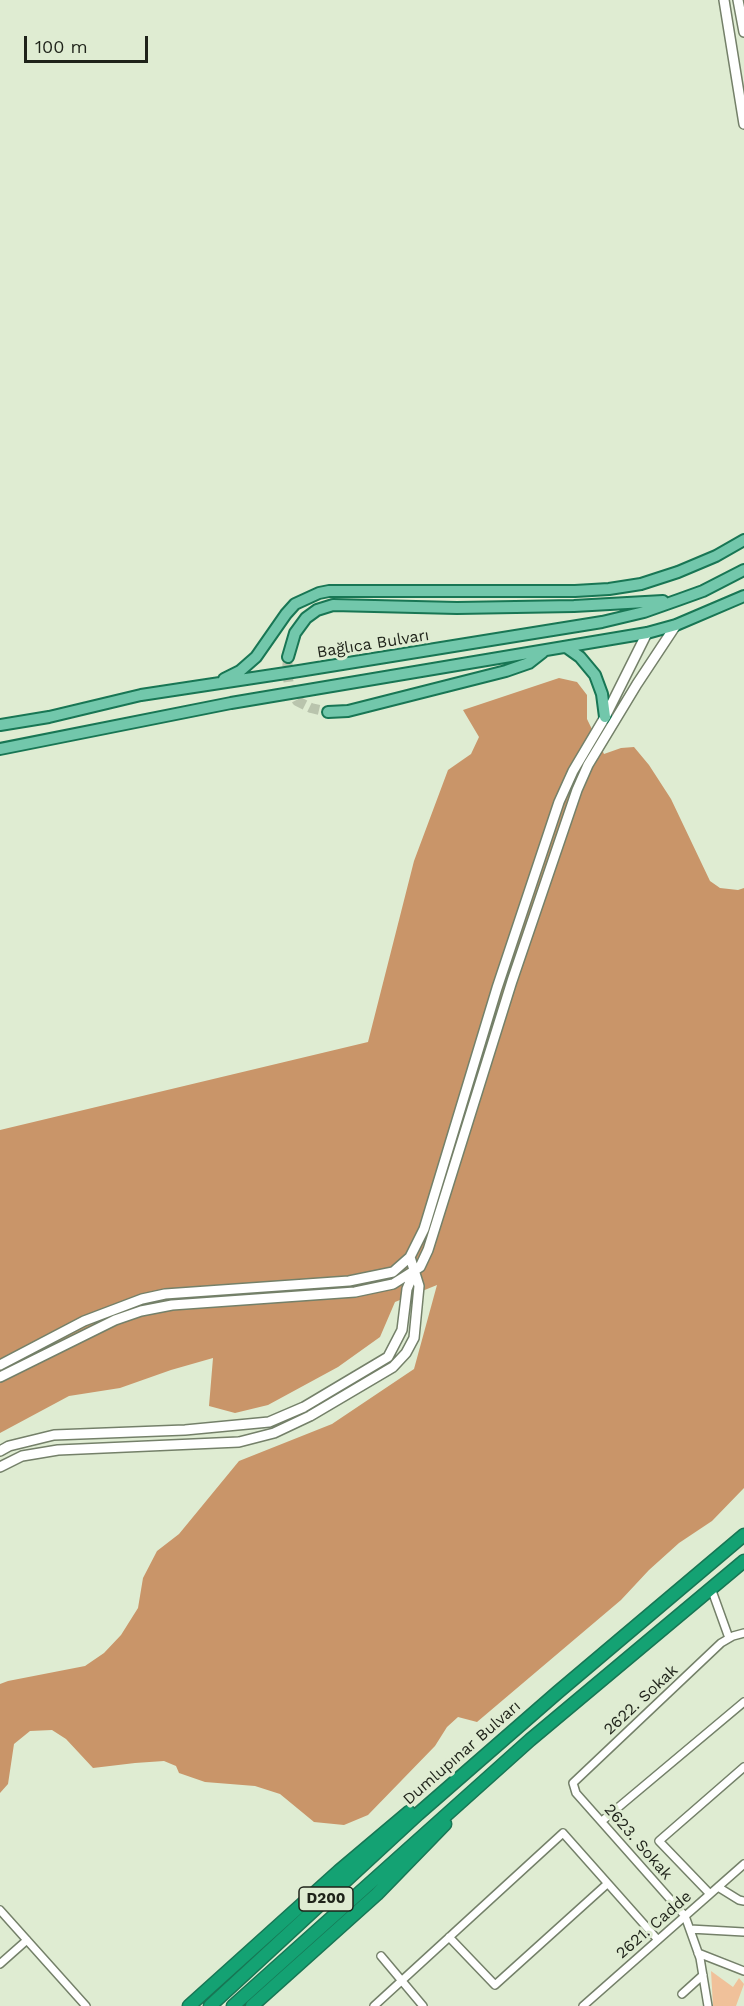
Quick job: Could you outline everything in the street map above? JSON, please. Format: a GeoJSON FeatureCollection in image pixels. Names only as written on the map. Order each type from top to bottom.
{"type":"FeatureCollection","features":[{"type":"Feature","properties":{"kind":"highway","name":"Dumlupınar Bulvarı"},"geometry":{"type":"LineString","coordinates":[[210,2006],[441,1793],[744,1535]]}},
{"type":"Feature","properties":{"kind":"highway","name":"D200"},"geometry":{"type":"LineString","coordinates":[[233,2006],[571,1704],[744,1561]]}},
{"type":"Feature","properties":{"kind":"highway"},"geometry":{"type":"LineString","coordinates":[[189,2006],[395,1823],[417,1806],[441,1793]]}},
{"type":"Feature","properties":{"kind":"highway"},"geometry":{"type":"LineString","coordinates":[[252,2006],[385,1886],[443,1828],[454,1807]]}},
{"type":"Feature","properties":{"kind":"main road"},"geometry":{"type":"LineString","coordinates":[[211,684],[231,676],[248,664],[296,604],[319,593],[329,591],[609,589],[641,584],[678,572],[716,556],[744,540]]}},
{"type":"Feature","properties":{"kind":"main road","name":"Bağlıca Bulvarı"},"geometry":{"type":"LineString","coordinates":[[0,725],[49,717],[141,695],[602,622],[644,612],[678,600],[744,570]]}},
{"type":"Feature","properties":{"kind":"main road"},"geometry":{"type":"LineString","coordinates":[[574,606],[609,589]]}},
{"type":"Feature","properties":{"kind":"main road","name":"Bağlıca Bulvarı"},"geometry":{"type":"LineString","coordinates":[[0,749],[231,703],[647,633],[676,625],[744,596]]}},
{"type":"Feature","properties":{"kind":"main road"},"geometry":{"type":"LineString","coordinates":[[288,657],[295,633],[306,618],[317,610],[333,605],[457,608],[574,606],[678,600]]}},
{"type":"Feature","properties":{"kind":"main road"},"geometry":{"type":"LineString","coordinates":[[566,648],[580,657],[595,675],[602,694],[605,717]]}},
{"type":"Feature","properties":{"kind":"main road"},"geometry":{"type":"LineString","coordinates":[[328,712],[348,711],[506,671],[530,663],[544,651]]}},
{"type":"Feature","properties":{"kind":"street"},"geometry":{"type":"LineString","coordinates":[[724,0],[744,124]]}},
{"type":"Feature","properties":{"kind":"street"},"geometry":{"type":"LineString","coordinates":[[738,0],[744,32]]}},
{"type":"Feature","properties":{"kind":"street"},"geometry":{"type":"LineString","coordinates":[[0,1377],[115,1320],[141,1311],[172,1305],[355,1292],[393,1284],[420,1267],[428,1250],[512,981],[577,790],[588,765],[676,625]]}},
{"type":"Feature","properties":{"kind":"street"},"geometry":{"type":"LineString","coordinates":[[0,1365],[84,1321],[142,1299],[165,1294],[349,1281],[393,1272],[410,1257],[424,1229],[497,988],[559,802],[573,771],[605,717],[647,633]]}},
{"type":"Feature","properties":{"kind":"street"},"geometry":{"type":"LineString","coordinates":[[0,1467],[22,1456],[58,1450],[239,1442],[274,1433],[310,1416],[393,1367],[406,1353],[414,1338],[418,1313],[419,1286],[410,1257]]}},
{"type":"Feature","properties":{"kind":"street"},"geometry":{"type":"LineString","coordinates":[[0,1451],[9,1446],[54,1435],[185,1430],[269,1422],[304,1407],[388,1357],[402,1330],[407,1290],[414,1272]]}},
{"type":"Feature","properties":{"kind":"street"},"geometry":{"type":"LineString","coordinates":[[711,1588],[729,1638],[744,1633]]}},
{"type":"Feature","properties":{"kind":"street","name":"2622. Sokak"},"geometry":{"type":"LineString","coordinates":[[573,1783],[729,1638]]}},
{"type":"Feature","properties":{"kind":"street"},"geometry":{"type":"LineString","coordinates":[[602,1821],[744,1702]]}},
{"type":"Feature","properties":{"kind":"street"},"geometry":{"type":"LineString","coordinates":[[710,1894],[659,1841],[744,1767]]}},
{"type":"Feature","properties":{"kind":"street","name":"2623. Sokak"},"geometry":{"type":"LineString","coordinates":[[573,1783],[576,1793],[685,1916]]}},
{"type":"Feature","properties":{"kind":"street"},"geometry":{"type":"LineString","coordinates":[[374,2006],[562,1833],[658,1940]]}},
{"type":"Feature","properties":{"kind":"street","name":"2621. Cadde"},"geometry":{"type":"LineString","coordinates":[[583,2006],[744,1864]]}},
{"type":"Feature","properties":{"kind":"street"},"geometry":{"type":"LineString","coordinates":[[450,1937],[495,1985],[607,1884]]}},
{"type":"Feature","properties":{"kind":"street"},"geometry":{"type":"LineString","coordinates":[[718,1887],[744,1901]]}},
{"type":"Feature","properties":{"kind":"street"},"geometry":{"type":"LineString","coordinates":[[0,1910],[86,2006]]}},
{"type":"Feature","properties":{"kind":"street"},"geometry":{"type":"LineString","coordinates":[[685,1916],[704,1975],[708,2006]]}},
{"type":"Feature","properties":{"kind":"street"},"geometry":{"type":"LineString","coordinates":[[690,1929],[744,1932]]}},
{"type":"Feature","properties":{"kind":"street"},"geometry":{"type":"LineString","coordinates":[[0,1965],[27,1940]]}},
{"type":"Feature","properties":{"kind":"street"},"geometry":{"type":"LineString","coordinates":[[698,1953],[744,1971]]}},
{"type":"Feature","properties":{"kind":"street"},"geometry":{"type":"LineString","coordinates":[[381,1956],[423,2006]]}},
{"type":"Feature","properties":{"kind":"street"},"geometry":{"type":"LineString","coordinates":[[682,1994],[704,1975]]}},
{"type":"Feature","properties":{"kind":"shaded area"},"geometry":{"type":"Polygon","coordinates":[[[559,678],[577,682],[587,695],[587,719],[604,754],[621,748],[634,747],[649,765],[671,799],[710,881],[720,888],[738,890],[744,888],[744,1488],[712,1521],[679,1543],[621,1600],[477,1722],[458,1717],[447,1727],[435,1746],[368,1815],[344,1825],[314,1822],[280,1794],[255,1786],[205,1782],[179,1773],[176,1766],[164,1761],[93,1768],[66,1739],[52,1730],[30,1731],[14,1744],[8,1784],[0,1793],[0,1684],[85,1666],[104,1653],[121,1635],[138,1608],[143,1578],[157,1551],[179,1534],[239,1461],[332,1424],[414,1369],[437,1285],[395,1302],[380,1337],[338,1367],[268,1405],[235,1413],[209,1406],[213,1358],[120,1388],[69,1396],[0,1433],[0,1130],[368,1042],[414,861],[448,770],[471,754],[479,737],[463,710],[559,678]]]}},
{"type":"Feature","properties":{"kind":"shaded area"},"geometry":{"type":"Polygon","coordinates":[[[711,1971],[733,1987],[739,1978],[744,1984],[736,2006],[713,2006],[711,1971]]]}},
{"type":"Feature","properties":{"kind":"tunnel"},"geometry":{"type":"LineString","coordinates":[[288,657],[289,685],[297,701],[311,708],[328,712]]}}]}
